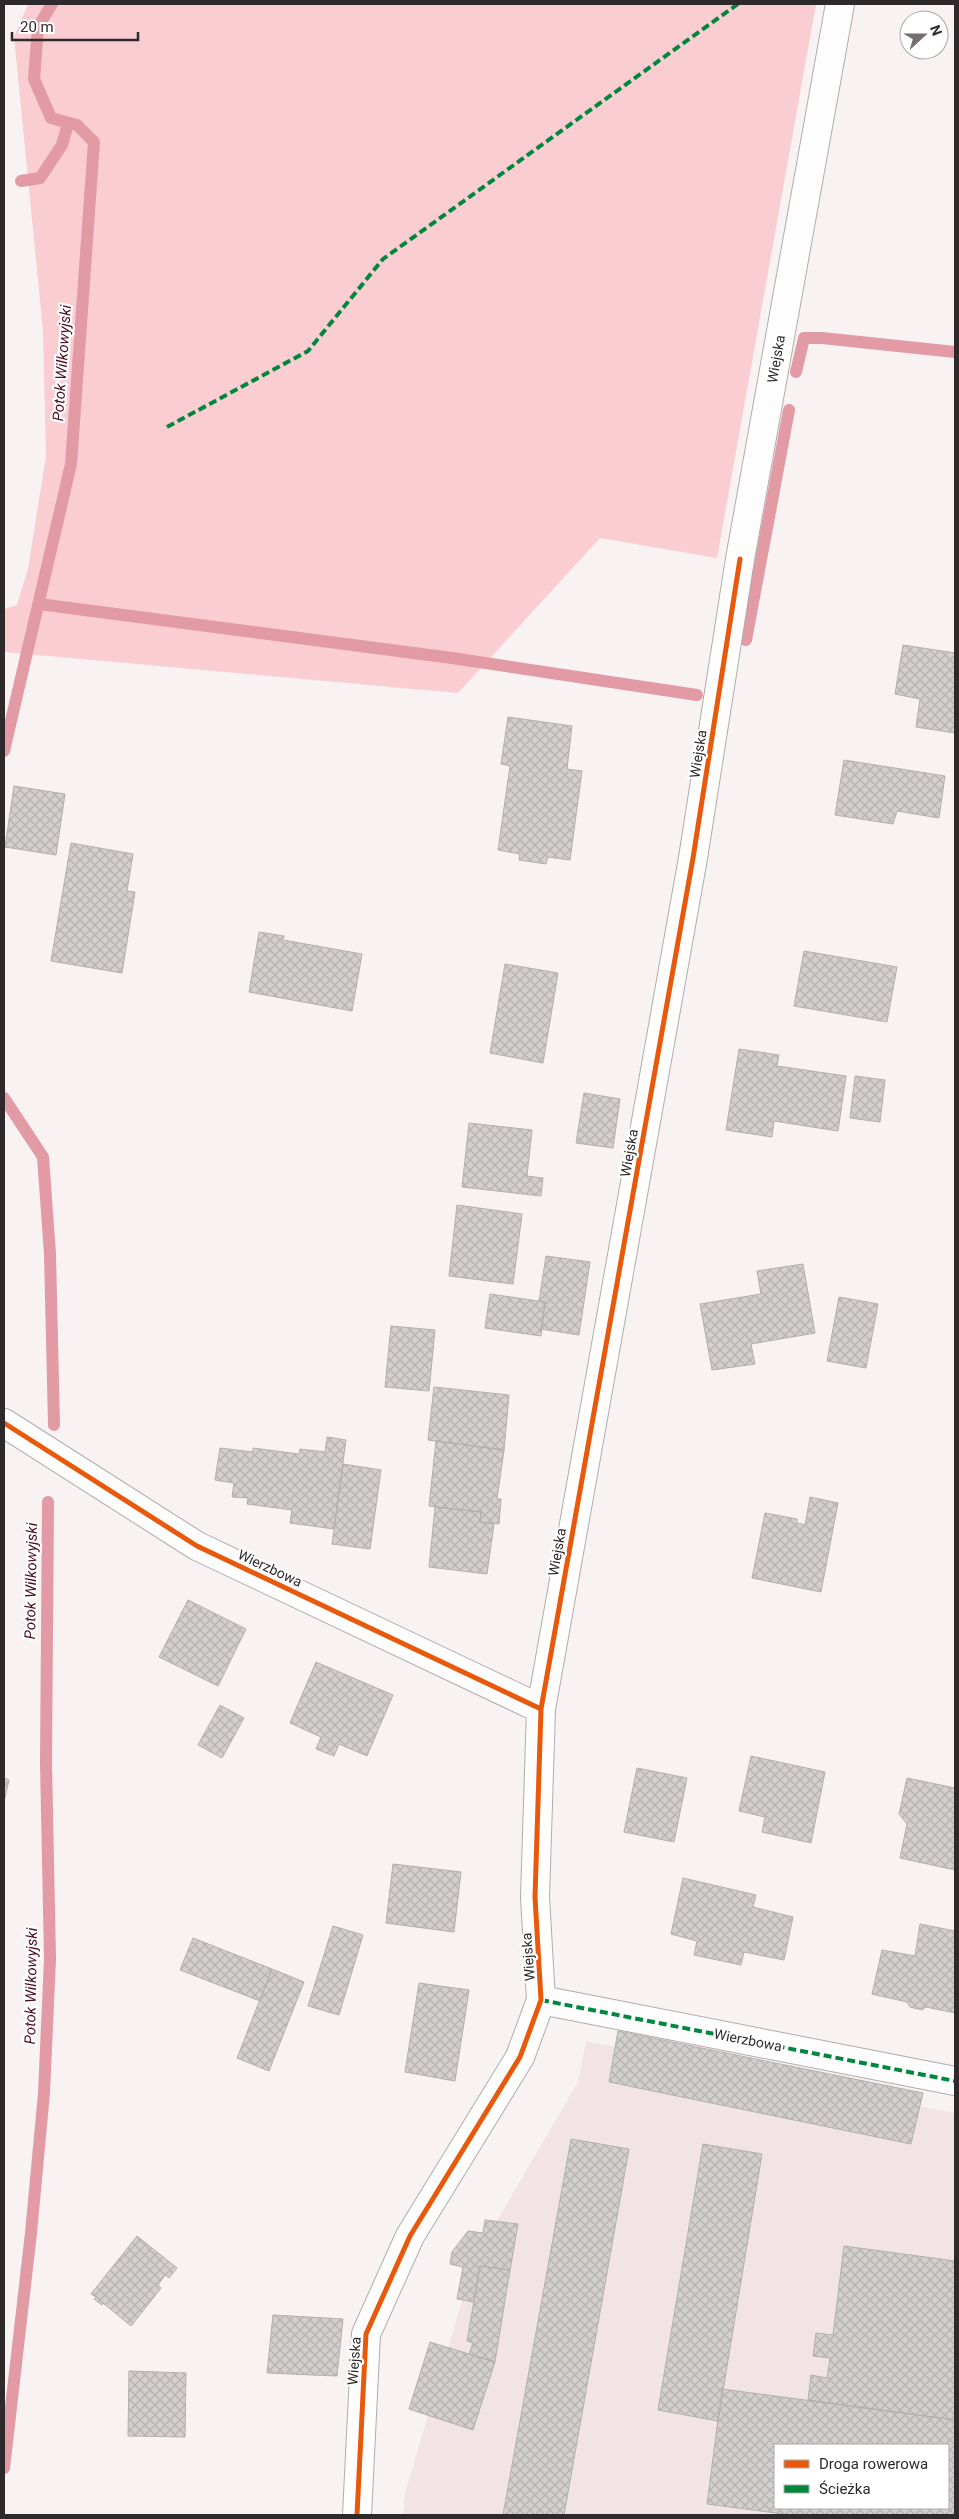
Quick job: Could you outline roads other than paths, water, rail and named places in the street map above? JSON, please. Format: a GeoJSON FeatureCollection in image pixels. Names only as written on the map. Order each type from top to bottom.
{"type":"FeatureCollection","features":[{"type":"Feature","properties":{"kind":"street","name":"Wiejska"},"geometry":{"type":"LineString","coordinates":[[357,2515],[366,2334],[410,2236],[520,2057],[542,2000],[535,1897],[540,1709],[691,867],[740,559],[840,4]]}},
{"type":"Feature","properties":{"kind":"street","name":"Wierzbowa"},"geometry":{"type":"LineString","coordinates":[[4,1423],[197,1546],[540,1709]]}},
{"type":"Feature","properties":{"kind":"street","name":"Wierzbowa"},"geometry":{"type":"LineString","coordinates":[[542,2000],[955,2080]]}},
{"type":"Feature","properties":{"kind":"waterway","name":"Potok Wilkowyjski"},"geometry":{"type":"LineString","coordinates":[[4,751],[71,464],[94,142],[77,125],[51,118],[34,79],[38,27],[52,4]]}},
{"type":"Feature","properties":{"kind":"waterway"},"geometry":{"type":"LineString","coordinates":[[21,181],[40,178],[62,145],[68,124]]}},
{"type":"Feature","properties":{"kind":"waterway"},"geometry":{"type":"LineString","coordinates":[[796,372],[804,338],[822,338],[955,352]]}},
{"type":"Feature","properties":{"kind":"waterway"},"geometry":{"type":"LineString","coordinates":[[746,640],[789,410]]}},
{"type":"Feature","properties":{"kind":"waterway"},"geometry":{"type":"LineString","coordinates":[[39,604],[452,658],[697,695]]}},
{"type":"Feature","properties":{"kind":"waterway","name":"Potok Wilkowyjski"},"geometry":{"type":"LineString","coordinates":[[4,1098],[43,1157],[50,1254],[54,1425]]}},
{"type":"Feature","properties":{"kind":"waterway","name":"Potok Wilkowyjski"},"geometry":{"type":"LineString","coordinates":[[4,2468],[31,2233],[44,2093],[50,1959],[46,1763],[48,1502]]}}]}
